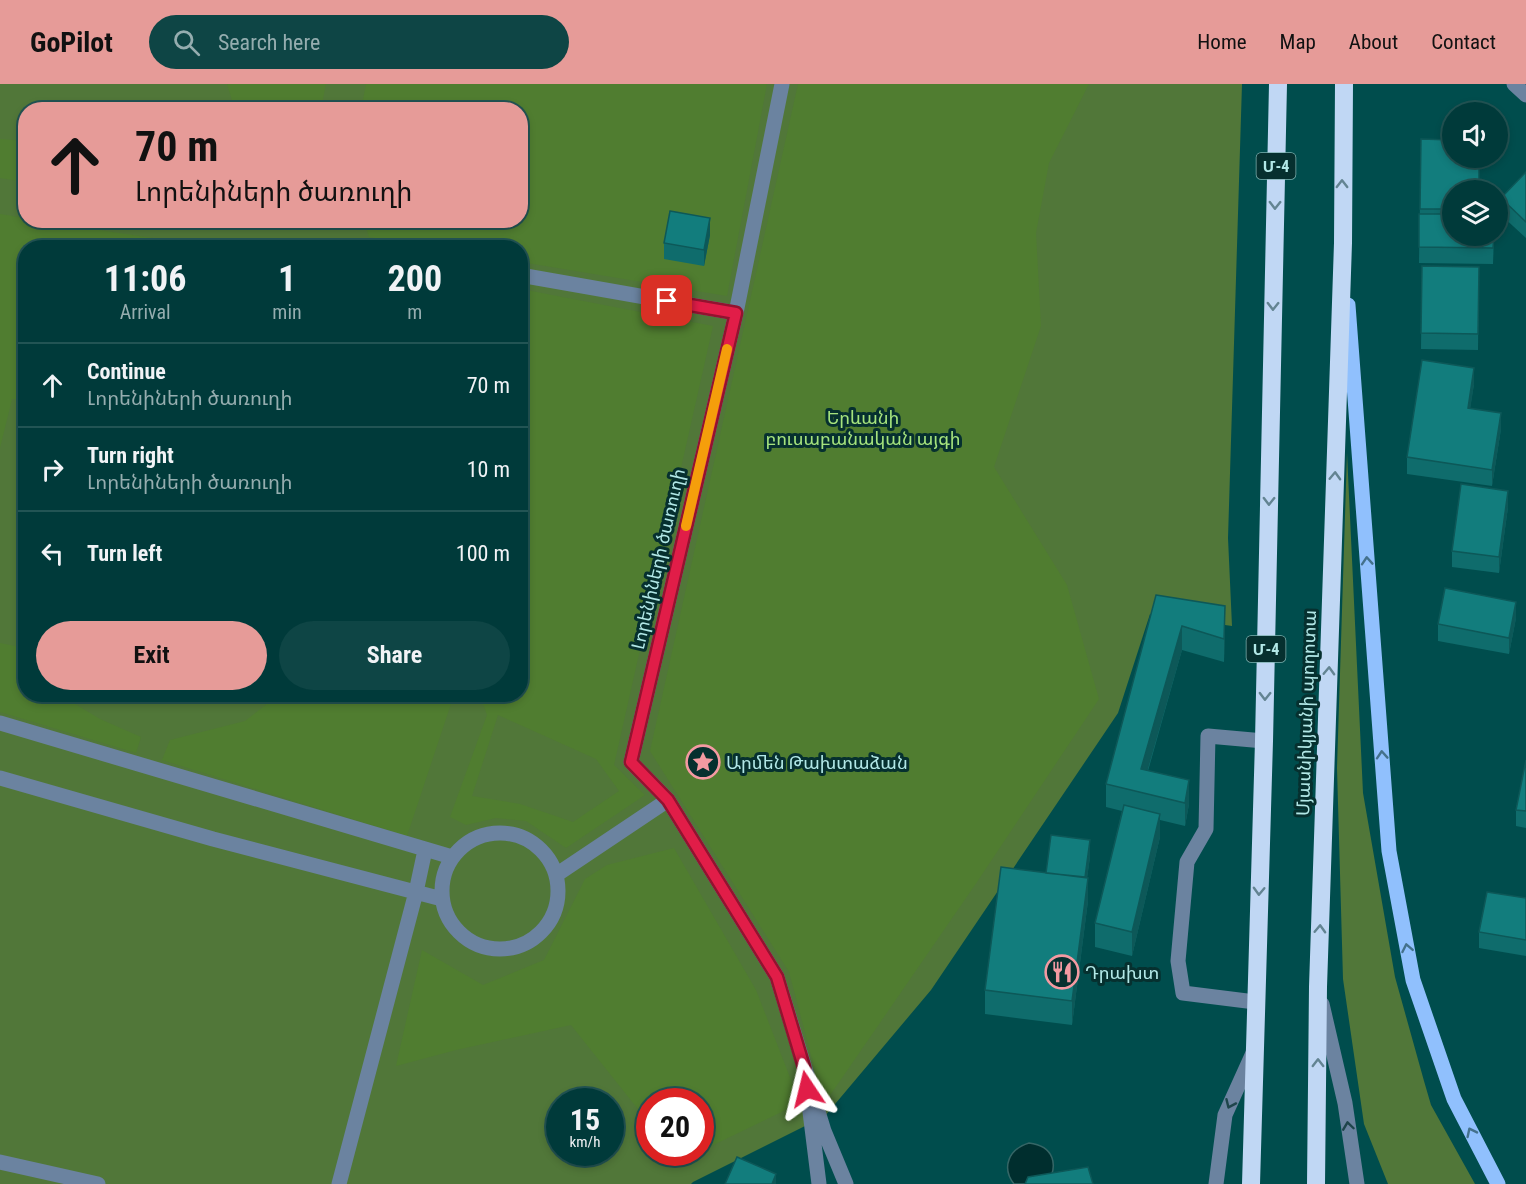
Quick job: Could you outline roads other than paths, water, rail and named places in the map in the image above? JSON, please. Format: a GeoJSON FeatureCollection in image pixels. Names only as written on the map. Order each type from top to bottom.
{"type":"FeatureCollection","features":[{"type":"Feature","properties":{"kind":"highway","name":"Մ-4"},"geometry":{"type":"LineString","coordinates":[[1251,1184],[1264,741],[1278,84]]}},
{"type":"Feature","properties":{"kind":"highway","name":"Մյասնիկյանի պողոտա"},"geometry":{"type":"LineString","coordinates":[[1316,1184],[1318,987],[1343,243],[1344,84]]}},
{"type":"Feature","properties":{"kind":"main road"},"geometry":{"type":"LineString","coordinates":[[1343,243],[1389,851],[1413,980],[1454,1099],[1498,1184]]}},
{"type":"Feature","properties":{"kind":"street"},"geometry":{"type":"LineString","coordinates":[[528,276],[736,313],[782,84]]}},
{"type":"Feature","properties":{"kind":"street"},"geometry":{"type":"LineString","coordinates":[[1514,84],[1526,95]]}},
{"type":"Feature","properties":{"kind":"street","name":"Լորենիների ծառուղի"},"geometry":{"type":"LineString","coordinates":[[668,800],[631,762],[736,313]]}},
{"type":"Feature","properties":{"kind":"street"},"geometry":{"type":"LineString","coordinates":[[0,723],[452,857]]}},
{"type":"Feature","properties":{"kind":"street"},"geometry":{"type":"LineString","coordinates":[[1255,1002],[1183,993],[1178,961],[1188,862],[1206,829],[1208,736],[1264,741]]}},
{"type":"Feature","properties":{"kind":"street"},"geometry":{"type":"LineString","coordinates":[[0,778],[213,839],[442,899]]}},
{"type":"Feature","properties":{"kind":"street"},"geometry":{"type":"LineString","coordinates":[[556,875],[668,800],[777,977],[824,1131],[846,1184]]}},
{"type":"Feature","properties":{"kind":"street"},"geometry":{"type":"LineString","coordinates":[[510,833],[530,841],[546,856],[556,875],[558,899],[550,921],[534,939],[512,948],[488,949],[466,939],[450,922],[442,899],[442,877],[452,857],[468,842],[488,834],[510,833]]}},
{"type":"Feature","properties":{"kind":"street"},"geometry":{"type":"LineString","coordinates":[[339,1184],[425,850]]}},
{"type":"Feature","properties":{"kind":"street"},"geometry":{"type":"LineString","coordinates":[[1318,987],[1345,1103],[1357,1184]]}},
{"type":"Feature","properties":{"kind":"street"},"geometry":{"type":"LineString","coordinates":[[1216,1184],[1225,1115],[1255,1050]]}},
{"type":"Feature","properties":{"kind":"street"},"geometry":{"type":"LineString","coordinates":[[804,1067],[819,1184]]}},
{"type":"Feature","properties":{"kind":"street"},"geometry":{"type":"LineString","coordinates":[[0,1162],[98,1184]]}},
{"type":"Feature","properties":{"kind":"water"},"geometry":{"type":"Polygon","coordinates":[[[1029,1143],[1044,1148],[1052,1158],[1053,1170],[1047,1184],[1014,1184],[1010,1178],[1009,1159],[1016,1150],[1029,1143]]]}},
{"type":"Feature","properties":{"kind":"place","name":"Արմեն Թախտաձան"},"geometry":{"type":"Point","coordinates":[703,762]}},
{"type":"Feature","properties":{"kind":"place","name":"Դրախտ"},"geometry":{"type":"Point","coordinates":[1062,972]}},
{"type":"Feature","properties":{"kind":"park label","name":"Երևանի բուսաբանական այգի"},"geometry":{"type":"Point","coordinates":[863,427]}}]}
